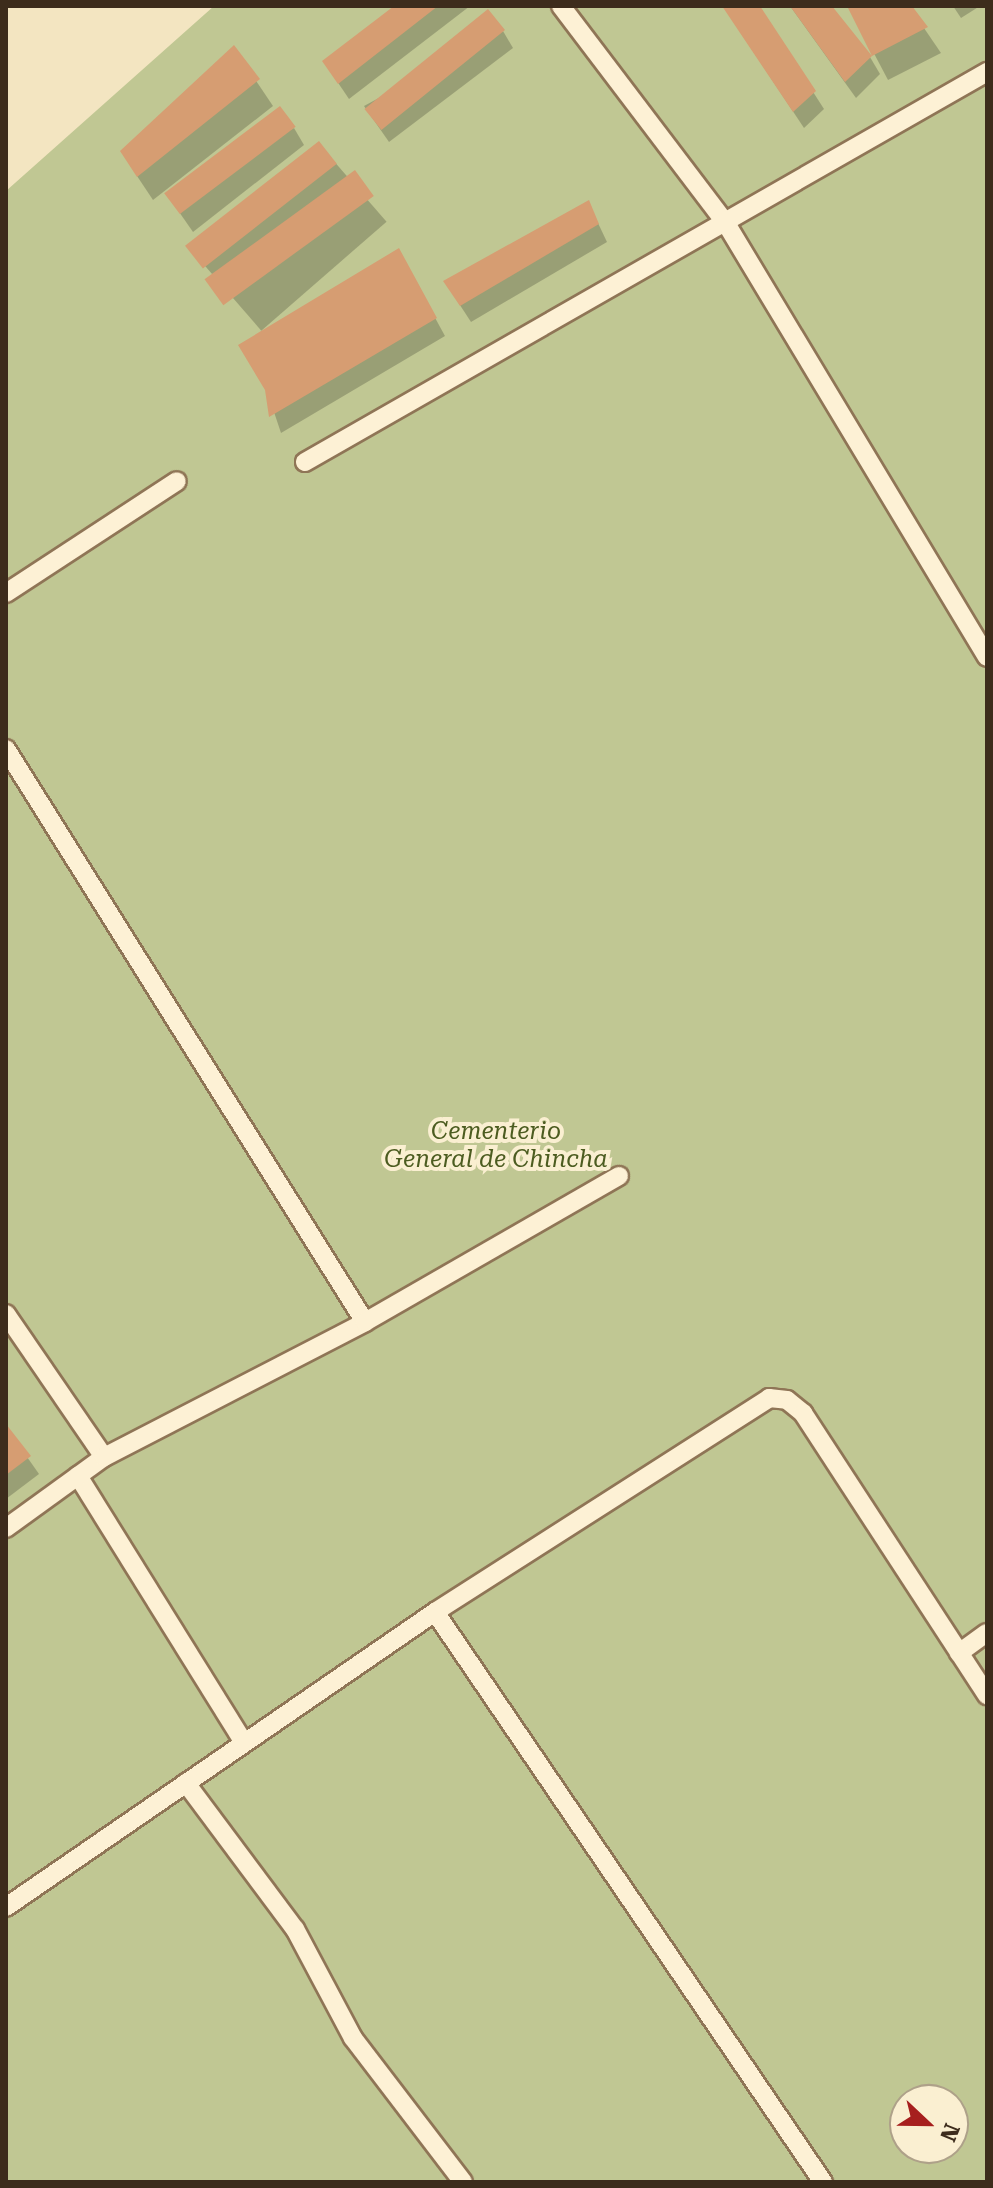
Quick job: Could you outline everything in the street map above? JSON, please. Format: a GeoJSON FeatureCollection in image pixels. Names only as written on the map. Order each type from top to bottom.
{"type":"FeatureCollection","features":[{"type":"Feature","properties":{"kind":"lane"},"geometry":{"type":"LineString","coordinates":[[561,6],[727,225],[987,657]]}},
{"type":"Feature","properties":{"kind":"lane"},"geometry":{"type":"LineString","coordinates":[[305,462],[727,225],[987,72]]}},
{"type":"Feature","properties":{"kind":"lane"},"geometry":{"type":"LineString","coordinates":[[6,593],[177,481]]}},
{"type":"Feature","properties":{"kind":"lane"},"geometry":{"type":"LineString","coordinates":[[6,749],[365,1322]]}},
{"type":"Feature","properties":{"kind":"lane"},"geometry":{"type":"LineString","coordinates":[[6,1528],[104,1457],[365,1322],[619,1176]]}},
{"type":"Feature","properties":{"kind":"lane"},"geometry":{"type":"LineString","coordinates":[[6,1314],[104,1457]]}},
{"type":"Feature","properties":{"kind":"lane"},"geometry":{"type":"LineString","coordinates":[[6,1907],[435,1612],[769,1398],[787,1400],[803,1413],[987,1695]]}},
{"type":"Feature","properties":{"kind":"lane"},"geometry":{"type":"LineString","coordinates":[[78,1476],[244,1743]]}},
{"type":"Feature","properties":{"kind":"lane"},"geometry":{"type":"LineString","coordinates":[[435,1612],[823,2182]]}},
{"type":"Feature","properties":{"kind":"lane"},"geometry":{"type":"LineString","coordinates":[[959,1653],[987,1633]]}},
{"type":"Feature","properties":{"kind":"lane"},"geometry":{"type":"LineString","coordinates":[[186,1783],[295,1929],[353,2038],[463,2182]]}},
{"type":"Feature","properties":{"kind":"green space","name":"Cementerio General de Chincha"},"geometry":{"type":"Polygon","coordinates":[[[214,6],[987,6],[987,2182],[6,2182],[6,191],[214,6]]]}},
{"type":"Feature","properties":{"kind":"building"},"geometry":{"type":"Polygon","coordinates":[[[394,6],[438,6],[338,84],[322,61],[394,6]]]}},
{"type":"Feature","properties":{"kind":"building"},"geometry":{"type":"Polygon","coordinates":[[[722,6],[760,6],[816,91],[793,112],[722,6]]]}},
{"type":"Feature","properties":{"kind":"building"},"geometry":{"type":"Polygon","coordinates":[[[790,6],[832,6],[872,56],[845,82],[790,6]]]}},
{"type":"Feature","properties":{"kind":"building"},"geometry":{"type":"Polygon","coordinates":[[[847,6],[912,6],[928,27],[872,56],[847,6]]]}},
{"type":"Feature","properties":{"kind":"building"},"geometry":{"type":"Polygon","coordinates":[[[488,9],[505,30],[381,130],[364,109],[488,9]]]}},
{"type":"Feature","properties":{"kind":"building"},"geometry":{"type":"Polygon","coordinates":[[[234,45],[260,79],[137,177],[120,151],[234,45]]]}},
{"type":"Feature","properties":{"kind":"building"},"geometry":{"type":"Polygon","coordinates":[[[280,106],[296,127],[180,214],[164,193],[280,106]]]}},
{"type":"Feature","properties":{"kind":"building"},"geometry":{"type":"Polygon","coordinates":[[[319,141],[337,164],[203,269],[185,246],[319,141]]]}},
{"type":"Feature","properties":{"kind":"building"},"geometry":{"type":"Polygon","coordinates":[[[355,170],[374,196],[223,305],[205,279],[355,170]]]}},
{"type":"Feature","properties":{"kind":"building"},"geometry":{"type":"Polygon","coordinates":[[[589,200],[599,224],[460,306],[443,281],[589,200]]]}},
{"type":"Feature","properties":{"kind":"building"},"geometry":{"type":"Polygon","coordinates":[[[399,248],[437,318],[269,417],[265,390],[238,345],[399,248]]]}},
{"type":"Feature","properties":{"kind":"building"},"geometry":{"type":"Polygon","coordinates":[[[6,1424],[31,1456],[6,1475],[6,1424]]]}}]}
